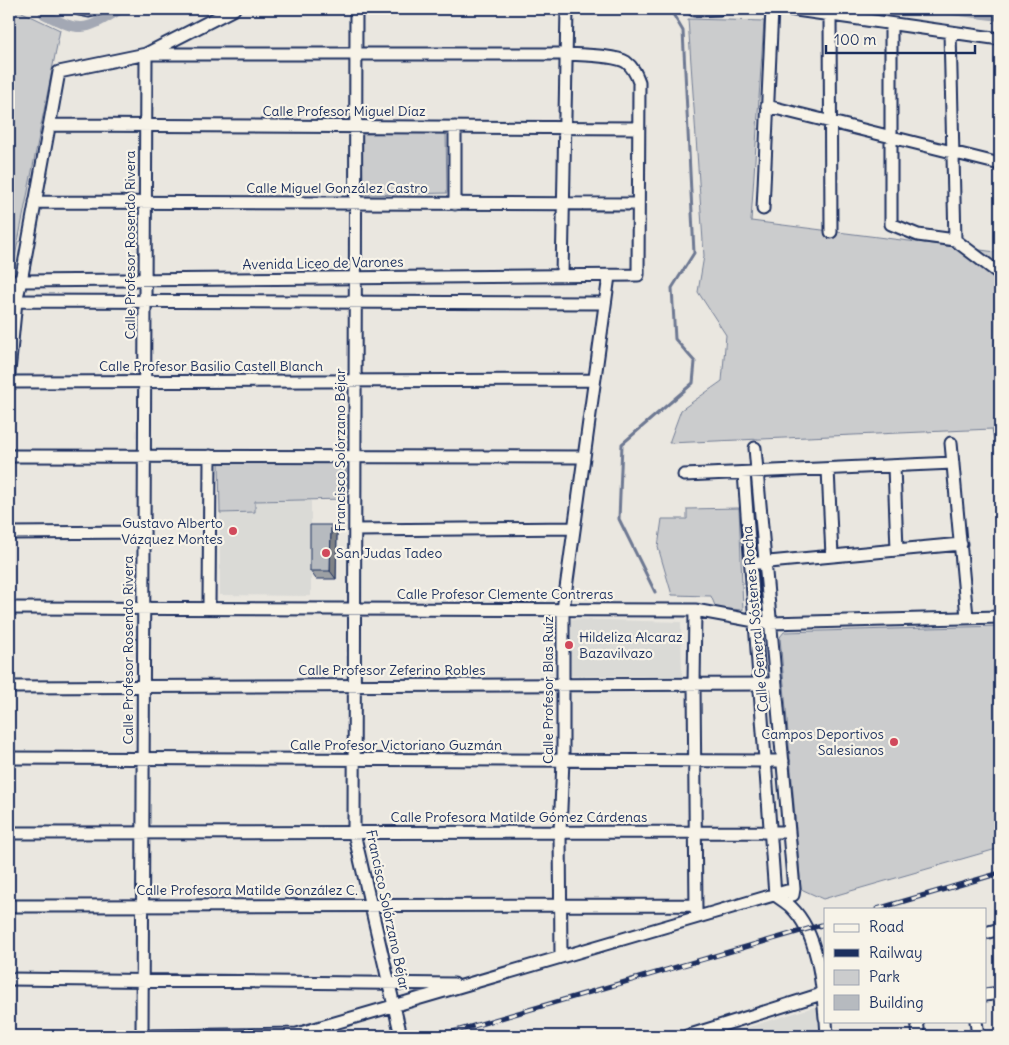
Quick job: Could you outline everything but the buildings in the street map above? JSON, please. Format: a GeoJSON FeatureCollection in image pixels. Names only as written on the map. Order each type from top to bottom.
{"type":"FeatureCollection","features":[{"type":"Feature","properties":{"kind":"street"},"geometry":{"type":"LineString","coordinates":[[79,9],[89,11],[98,9]]}},
{"type":"Feature","properties":{"kind":"street"},"geometry":{"type":"LineString","coordinates":[[146,54],[234,9]]}},
{"type":"Feature","properties":{"kind":"street","name":"Francisco Solórzano Béjar"},"geometry":{"type":"LineString","coordinates":[[356,9],[354,833],[401,1036]]}},
{"type":"Feature","properties":{"kind":"street"},"geometry":{"type":"LineString","coordinates":[[562,276],[567,9]]}},
{"type":"Feature","properties":{"kind":"street"},"geometry":{"type":"LineString","coordinates":[[694,10],[720,9]]}},
{"type":"Feature","properties":{"kind":"street"},"geometry":{"type":"LineString","coordinates":[[763,210],[772,9]]}},
{"type":"Feature","properties":{"kind":"street"},"geometry":{"type":"LineString","coordinates":[[789,9],[1000,39]]}},
{"type":"Feature","properties":{"kind":"street"},"geometry":{"type":"LineString","coordinates":[[830,14],[831,232]]}},
{"type":"Feature","properties":{"kind":"street"},"geometry":{"type":"LineString","coordinates":[[891,24],[891,224],[918,235],[955,240],[1000,274]]}},
{"type":"Feature","properties":{"kind":"street"},"geometry":{"type":"LineString","coordinates":[[950,32],[955,240]]}},
{"type":"Feature","properties":{"kind":"street"},"geometry":{"type":"LineString","coordinates":[[9,372],[15,281],[35,202],[59,72],[146,54],[566,54],[617,59],[626,62],[635,71],[639,82],[638,204]]}},
{"type":"Feature","properties":{"kind":"street","name":"Calle Profesor Rosendo Rivera"},"geometry":{"type":"LineString","coordinates":[[142,1036],[146,54]]}},
{"type":"Feature","properties":{"kind":"street"},"geometry":{"type":"LineString","coordinates":[[767,106],[1000,164]]}},
{"type":"Feature","properties":{"kind":"street","name":"Calle Profesor Miguel Díaz"},"geometry":{"type":"LineString","coordinates":[[50,125],[638,128]]}},
{"type":"Feature","properties":{"kind":"street"},"geometry":{"type":"LineString","coordinates":[[455,127],[455,204]]}},
{"type":"Feature","properties":{"kind":"street","name":"Calle Miguel González Castro"},"geometry":{"type":"LineString","coordinates":[[35,202],[638,204]]}},
{"type":"Feature","properties":{"kind":"street","name":"Avenida Liceo de Varones"},"geometry":{"type":"LineString","coordinates":[[15,281],[638,276],[638,204]]}},
{"type":"Feature","properties":{"kind":"street","name":"Calle Profesor Blas Ruíz"},"geometry":{"type":"LineString","coordinates":[[561,957],[560,832],[563,760],[563,610],[609,276]]}},
{"type":"Feature","properties":{"kind":"street"},"geometry":{"type":"LineString","coordinates":[[13,301],[605,303]]}},
{"type":"Feature","properties":{"kind":"street","name":"Calle Profesor Basilio Castell Blanch"},"geometry":{"type":"LineString","coordinates":[[9,382],[594,380]]}},
{"type":"Feature","properties":{"kind":"street"},"geometry":{"type":"LineString","coordinates":[[951,443],[967,617]]}},
{"type":"Feature","properties":{"kind":"street","name":"Calle General Sóstenes Rocha"},"geometry":{"type":"LineString","coordinates":[[755,448],[794,889],[791,907]]}},
{"type":"Feature","properties":{"kind":"street"},"geometry":{"type":"LineString","coordinates":[[9,456],[584,457]]}},
{"type":"Feature","properties":{"kind":"street"},"geometry":{"type":"LineString","coordinates":[[209,608],[210,456]]}},
{"type":"Feature","properties":{"kind":"street"},"geometry":{"type":"LineString","coordinates":[[684,475],[953,463]]}},
{"type":"Feature","properties":{"kind":"street"},"geometry":{"type":"LineString","coordinates":[[894,466],[897,550]]}},
{"type":"Feature","properties":{"kind":"street"},"geometry":{"type":"LineString","coordinates":[[828,469],[832,556]]}},
{"type":"Feature","properties":{"kind":"street","name":"Calle General Sóstenes Rocha"},"geometry":{"type":"LineString","coordinates":[[744,472],[775,895]]}},
{"type":"Feature","properties":{"kind":"street"},"geometry":{"type":"LineString","coordinates":[[355,530],[574,528]]}},
{"type":"Feature","properties":{"kind":"street"},"geometry":{"type":"LineString","coordinates":[[9,532],[144,532]]}},
{"type":"Feature","properties":{"kind":"street"},"geometry":{"type":"LineString","coordinates":[[751,564],[961,544]]}},
{"type":"Feature","properties":{"kind":"street","name":"Calle Profesor Clemente Contreras"},"geometry":{"type":"LineString","coordinates":[[9,608],[695,610],[755,622],[1000,617]]}},
{"type":"Feature","properties":{"kind":"street"},"geometry":{"type":"LineString","coordinates":[[695,610],[694,832],[696,918]]}},
{"type":"Feature","properties":{"kind":"street","name":"Calle Profesor Zeferino Robles"},"geometry":{"type":"LineString","coordinates":[[9,687],[776,684]]}},
{"type":"Feature","properties":{"kind":"street","name":"Calle Profesor Victoriano Guzmán"},"geometry":{"type":"LineString","coordinates":[[9,758],[782,761]]}},
{"type":"Feature","properties":{"kind":"street","name":"Calle Profesora Matilde Gómez Cárdenas"},"geometry":{"type":"LineString","coordinates":[[9,833],[789,832]]}},
{"type":"Feature","properties":{"kind":"street"},"geometry":{"type":"LineString","coordinates":[[152,1036],[297,1034],[794,889]]}},
{"type":"Feature","properties":{"kind":"street"},"geometry":{"type":"LineString","coordinates":[[687,1036],[824,993],[816,952],[806,929],[791,907],[775,895]]}},
{"type":"Feature","properties":{"kind":"street","name":"Calle Profesora Matilde González C."},"geometry":{"type":"LineString","coordinates":[[9,906],[695,905]]}},
{"type":"Feature","properties":{"kind":"street"},"geometry":{"type":"LineString","coordinates":[[986,933],[1000,929]]}},
{"type":"Feature","properties":{"kind":"street"},"geometry":{"type":"LineString","coordinates":[[9,980],[468,985]]}},
{"type":"Feature","properties":{"kind":"street"},"geometry":{"type":"LineString","coordinates":[[986,995],[1000,993]]}},
{"type":"Feature","properties":{"kind":"street"},"geometry":{"type":"LineString","coordinates":[[826,1022],[827,1036]]}},
{"type":"Feature","properties":{"kind":"street"},"geometry":{"type":"LineString","coordinates":[[917,1022],[919,1036]]}},
{"type":"Feature","properties":{"kind":"street"},"geometry":{"type":"LineString","coordinates":[[976,1022],[978,1036]]}},
{"type":"Feature","properties":{"kind":"shaded area"},"geometry":{"type":"Polygon","coordinates":[[[311,500],[311,596],[220,595],[220,513],[255,512],[255,501],[311,500]]]}},
{"type":"Feature","properties":{"kind":"shaded area"},"geometry":{"type":"Polygon","coordinates":[[[571,619],[681,622],[682,676],[570,676],[571,619]]]}},
{"type":"Feature","properties":{"kind":"shaded area"},"geometry":{"type":"Polygon","coordinates":[[[817,1006],[819,1036],[720,1036],[817,1006]]]}},
{"type":"Feature","properties":{"kind":"green space"},"geometry":{"type":"Polygon","coordinates":[[[9,9],[22,9],[22,12],[60,30],[13,267],[9,267],[9,9]]]}},
{"type":"Feature","properties":{"kind":"green space"},"geometry":{"type":"Polygon","coordinates":[[[688,19],[764,21],[751,221],[996,252],[1000,286],[1000,445],[995,445],[992,429],[669,443],[681,410],[722,381],[726,335],[698,292],[704,256],[688,19]]]}},
{"type":"Feature","properties":{"kind":"green space"},"geometry":{"type":"Polygon","coordinates":[[[446,132],[447,193],[363,195],[362,134],[446,132]]]}},
{"type":"Feature","properties":{"kind":"green space"},"geometry":{"type":"Polygon","coordinates":[[[219,462],[346,462],[346,499],[255,501],[255,512],[220,513],[219,462]]]}},
{"type":"Feature","properties":{"kind":"green space"},"geometry":{"type":"Polygon","coordinates":[[[739,508],[743,610],[716,608],[711,596],[672,595],[658,547],[662,519],[687,519],[687,509],[739,508]]]}},
{"type":"Feature","properties":{"kind":"green space","name":"Campos Deportivos Salesianos"},"geometry":{"type":"Polygon","coordinates":[[[1000,626],[1000,848],[823,899],[801,889],[780,637],[784,632],[1000,626]]]}},
{"type":"Feature","properties":{"kind":"waterway"},"geometry":{"type":"LineString","coordinates":[[44,14],[67,25],[84,27],[121,9]]}},
{"type":"Feature","properties":{"kind":"waterway"},"geometry":{"type":"LineString","coordinates":[[655,592],[619,519],[622,444],[693,383],[695,362],[675,339],[672,288],[694,253],[683,31],[670,9]]}},
{"type":"Feature","properties":{"kind":"waterway"},"geometry":{"type":"LineString","coordinates":[[944,9],[1000,16]]}},
{"type":"Feature","properties":{"kind":"railway"},"geometry":{"type":"LineString","coordinates":[[880,908],[1000,873]]}},
{"type":"Feature","properties":{"kind":"railway"},"geometry":{"type":"LineString","coordinates":[[439,1036],[824,924]]}},
{"type":"Feature","properties":{"kind":"place","name":"Gustavo Alberto Vázquez Montes"},"geometry":{"type":"Point","coordinates":[233,531]}},
{"type":"Feature","properties":{"kind":"place","name":"San Judas Tadeo"},"geometry":{"type":"Point","coordinates":[326,553]}},
{"type":"Feature","properties":{"kind":"place","name":"Hildeliza Alcaraz Bazavilvazo"},"geometry":{"type":"Point","coordinates":[569,645]}},
{"type":"Feature","properties":{"kind":"place","name":"Campos Deportivos Salesianos"},"geometry":{"type":"Point","coordinates":[894,742]}}]}
